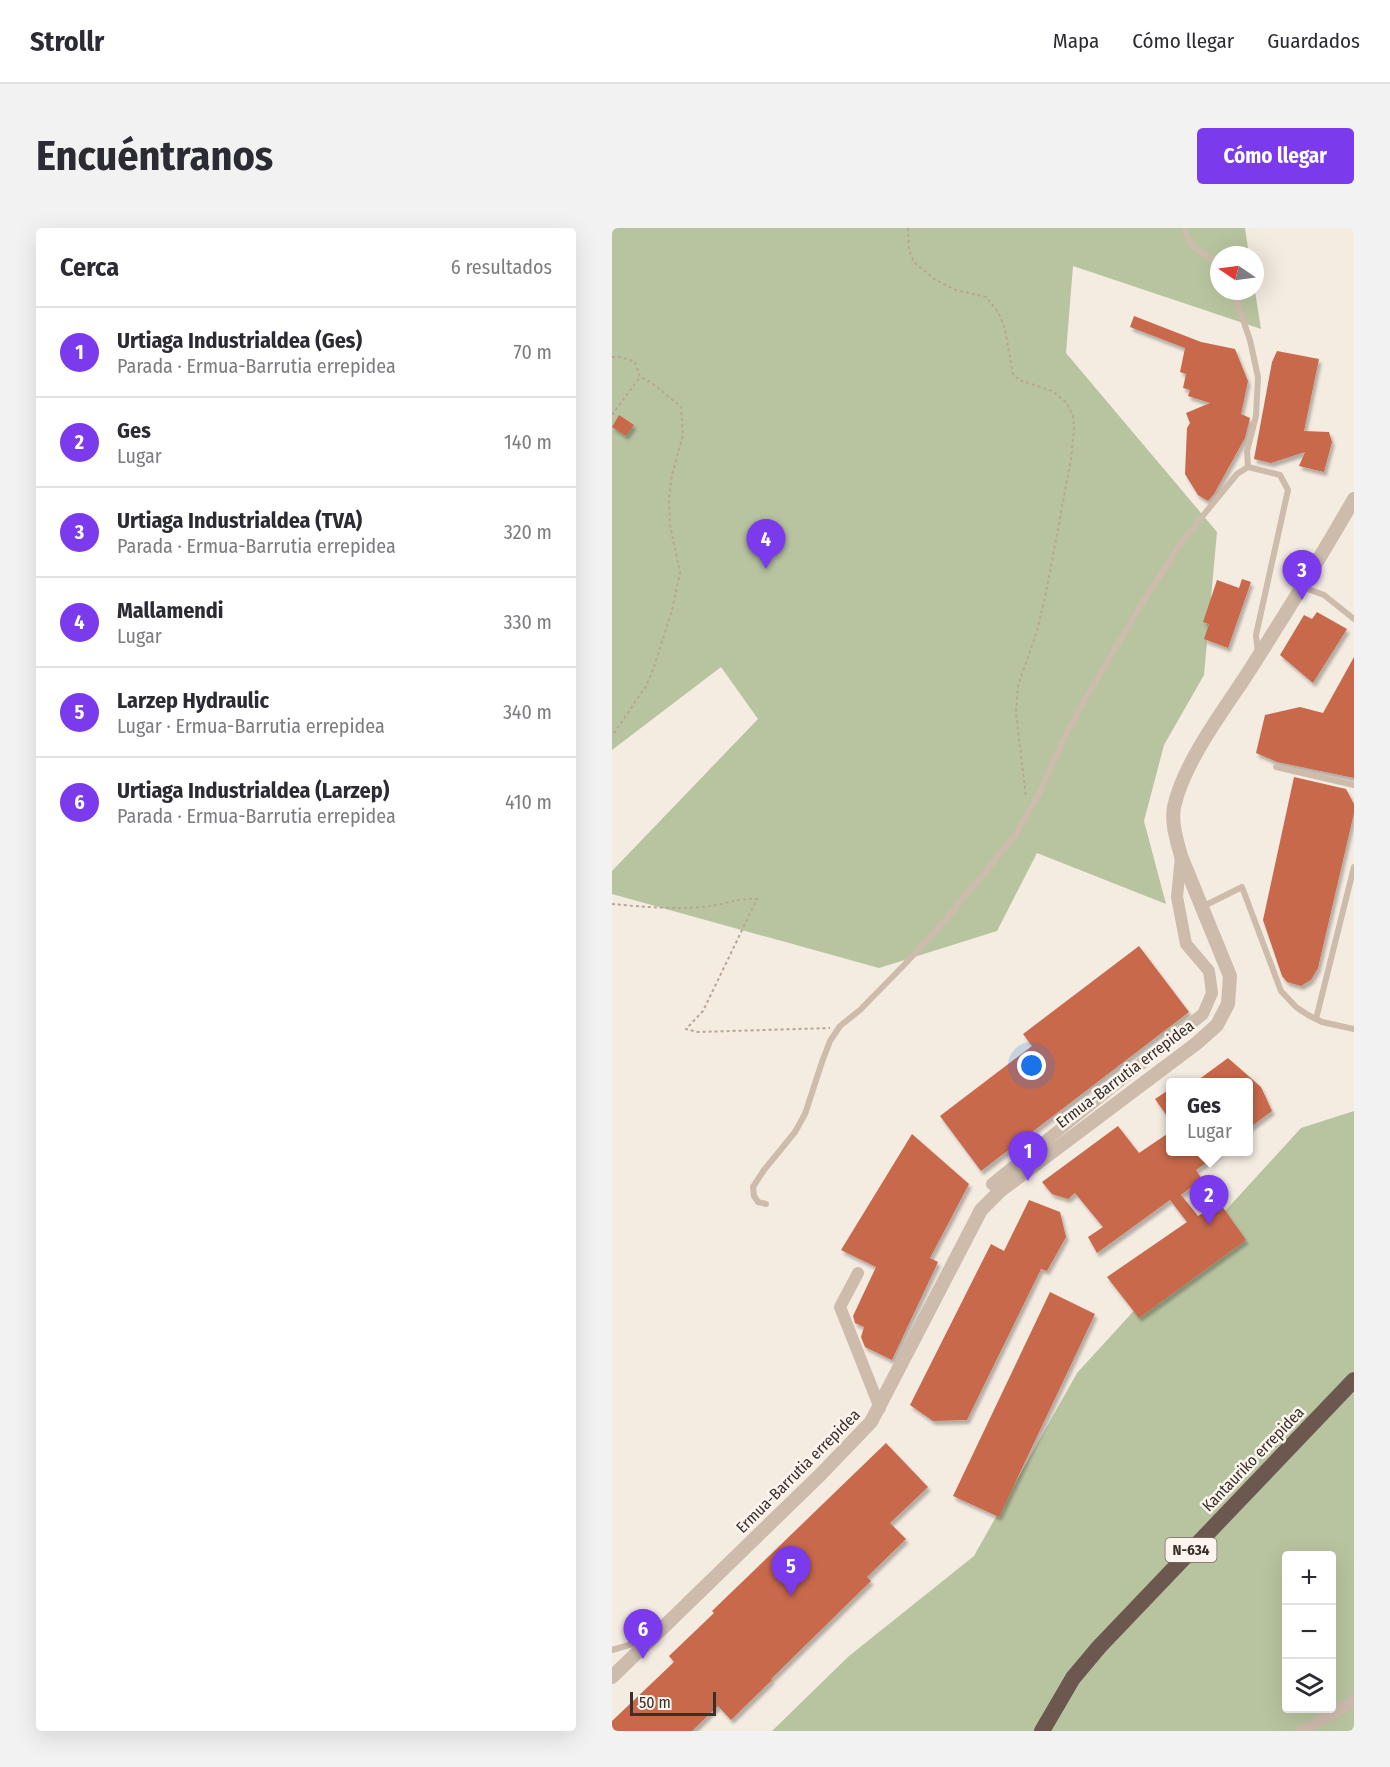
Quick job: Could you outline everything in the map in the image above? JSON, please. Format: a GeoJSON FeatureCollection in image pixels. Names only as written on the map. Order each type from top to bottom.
{"type":"FeatureCollection","features":[{"type":"Feature","properties":{"kind":"highway","name":"Kantauriko errepidea"},"geometry":{"type":"LineString","coordinates":[[1042,1731],[1073,1678],[1099,1647],[1354,1380]]}},
{"type":"Feature","properties":{"kind":"street","name":"Ermua-Barrutia errepidea"},"geometry":{"type":"LineString","coordinates":[[612,1677],[872,1422],[981,1210],[1000,1191],[1197,1043],[1217,1025],[1228,1004],[1230,976],[1181,856],[1175,836],[1174,808],[1183,781],[1205,737],[1302,587],[1354,499]]}},
{"type":"Feature","properties":{"kind":"street"},"geometry":{"type":"LineString","coordinates":[[1000,1191],[992,1184],[1203,1014],[1212,993],[1209,971],[1186,945],[1177,897],[1181,856]]}},
{"type":"Feature","properties":{"kind":"street"},"geometry":{"type":"LineString","coordinates":[[858,1273],[840,1308],[880,1408]]}},
{"type":"Feature","properties":{"kind":"street"},"geometry":{"type":"LineString","coordinates":[[1302,1731],[1354,1701]]}},
{"type":"Feature","properties":{"kind":"lane"},"geometry":{"type":"LineString","coordinates":[[1185,228],[1185,235],[1190,244],[1210,258]]}},
{"type":"Feature","properties":{"kind":"lane"},"geometry":{"type":"LineString","coordinates":[[1236,300],[1250,340],[1258,377],[1256,416],[1247,451],[1248,467]]}},
{"type":"Feature","properties":{"kind":"lane"},"geometry":{"type":"LineString","coordinates":[[766,1204],[758,1202],[754,1196],[753,1187],[795,1132],[805,1114],[830,1041],[840,1026],[860,1010],[946,919],[1014,837],[1028,814],[1084,701],[1147,595],[1183,540],[1237,474],[1248,467],[1280,475],[1287,490],[1256,635],[1258,656]]}},
{"type":"Feature","properties":{"kind":"lane"},"geometry":{"type":"LineString","coordinates":[[1302,587],[1324,595],[1354,619]]}},
{"type":"Feature","properties":{"kind":"lane"},"geometry":{"type":"LineString","coordinates":[[1276,767],[1354,785]]}},
{"type":"Feature","properties":{"kind":"lane"},"geometry":{"type":"LineString","coordinates":[[1316,1019],[1354,867]]}},
{"type":"Feature","properties":{"kind":"lane"},"geometry":{"type":"LineString","coordinates":[[1202,907],[1242,887],[1281,991],[1296,1007],[1316,1019],[1354,1029]]}},
{"type":"Feature","properties":{"kind":"lane"},"geometry":{"type":"LineString","coordinates":[[612,1650],[652,1638]]}},
{"type":"Feature","properties":{"kind":"path"},"geometry":{"type":"LineString","coordinates":[[908,228],[909,250],[914,262],[934,279],[956,290],[986,297],[999,312],[1005,329],[1013,374],[1019,380],[1052,391],[1066,402],[1073,416],[1071,459],[1048,583],[1037,631],[1018,686],[1016,712],[1028,814]]}},
{"type":"Feature","properties":{"kind":"path"},"geometry":{"type":"LineString","coordinates":[[612,357],[621,357],[635,362],[640,377],[651,382],[681,407],[683,435],[672,475],[669,498],[670,525],[681,573],[672,610],[646,686],[612,736]]}},
{"type":"Feature","properties":{"kind":"path"},"geometry":{"type":"LineString","coordinates":[[612,415],[640,377]]}},
{"type":"Feature","properties":{"kind":"path"},"geometry":{"type":"LineString","coordinates":[[612,904],[644,908],[710,906],[748,898],[757,899],[703,1011],[686,1029],[698,1032],[822,1029],[840,1026]]}},
{"type":"Feature","properties":{"kind":"green space"},"geometry":{"type":"Polygon","coordinates":[[[612,228],[1245,228],[1248,246],[1210,246],[1210,300],[1256,300],[1261,329],[1073,266],[1066,353],[1217,532],[1204,675],[1164,745],[1144,821],[1166,904],[1037,853],[997,931],[879,968],[612,894],[612,871],[758,719],[721,667],[612,750],[612,228]]]}},
{"type":"Feature","properties":{"kind":"green space"},"geometry":{"type":"Polygon","coordinates":[[[1354,1111],[1354,1731],[772,1731],[849,1656],[974,1556],[1077,1373],[1301,1128],[1354,1111]]]}},
{"type":"Feature","properties":{"kind":"building"},"geometry":{"type":"Polygon","coordinates":[[[1134,316],[1201,342],[1235,349],[1248,381],[1241,414],[1250,418],[1245,438],[1208,501],[1198,495],[1185,474],[1187,428],[1190,423],[1186,413],[1210,403],[1188,396],[1190,390],[1183,388],[1186,374],[1180,372],[1185,348],[1130,327],[1134,316]]]}},
{"type":"Feature","properties":{"kind":"building"},"geometry":{"type":"Polygon","coordinates":[[[1277,351],[1319,359],[1304,431],[1329,432],[1332,442],[1324,472],[1299,466],[1305,452],[1271,463],[1254,459],[1272,362],[1277,351]]]}},
{"type":"Feature","properties":{"kind":"building"},"geometry":{"type":"Polygon","coordinates":[[[619,415],[634,425],[626,436],[612,427],[619,415]]]}},
{"type":"Feature","properties":{"kind":"building"},"geometry":{"type":"Polygon","coordinates":[[[1242,579],[1251,582],[1228,648],[1204,639],[1209,624],[1203,622],[1217,580],[1239,588],[1242,579]]]}},
{"type":"Feature","properties":{"kind":"building"},"geometry":{"type":"Polygon","coordinates":[[[1317,612],[1347,629],[1313,683],[1280,655],[1304,615],[1312,619],[1317,612]]]}},
{"type":"Feature","properties":{"kind":"building"},"geometry":{"type":"Polygon","coordinates":[[[1354,657],[1354,778],[1277,762],[1256,753],[1265,715],[1300,707],[1323,713],[1354,657]]]}},
{"type":"Feature","properties":{"kind":"building"},"geometry":{"type":"Polygon","coordinates":[[[1294,777],[1346,789],[1354,804],[1354,813],[1318,968],[1311,980],[1301,986],[1287,982],[1282,976],[1263,920],[1294,777]]]}},
{"type":"Feature","properties":{"kind":"building"},"geometry":{"type":"Polygon","coordinates":[[[1139,946],[1189,1012],[981,1171],[940,1116],[1032,1046],[1023,1034],[1139,946]]]}},
{"type":"Feature","properties":{"kind":"building"},"geometry":{"type":"Polygon","coordinates":[[[1228,1058],[1251,1078],[1201,1078],[1228,1058]]]}},
{"type":"Feature","properties":{"kind":"building"},"geometry":{"type":"Polygon","coordinates":[[[1253,1080],[1261,1087],[1272,1111],[1253,1125],[1253,1080]]]}},
{"type":"Feature","properties":{"kind":"building"},"geometry":{"type":"Polygon","coordinates":[[[1166,1092],[1166,1114],[1155,1099],[1166,1092]]]}},
{"type":"Feature","properties":{"kind":"building"},"geometry":{"type":"Polygon","coordinates":[[[1118,1126],[1139,1153],[1166,1135],[1166,1156],[1215,1156],[1196,1170],[1202,1179],[1181,1195],[1198,1216],[1219,1202],[1246,1240],[1139,1318],[1107,1277],[1187,1222],[1170,1200],[1097,1253],[1088,1237],[1103,1227],[1075,1193],[1068,1199],[1052,1194],[1042,1182],[1118,1126]]]}},
{"type":"Feature","properties":{"kind":"building"},"geometry":{"type":"Polygon","coordinates":[[[912,1134],[969,1184],[930,1258],[938,1262],[892,1360],[865,1347],[861,1337],[864,1327],[855,1323],[853,1316],[876,1267],[841,1250],[912,1134]]]}},
{"type":"Feature","properties":{"kind":"building"},"geometry":{"type":"Polygon","coordinates":[[[1029,1200],[1060,1212],[1066,1237],[1047,1271],[1041,1269],[967,1420],[933,1421],[910,1405],[991,1244],[1004,1251],[1029,1200]]]}},
{"type":"Feature","properties":{"kind":"building"},"geometry":{"type":"Polygon","coordinates":[[[1050,1292],[1095,1314],[999,1517],[953,1496],[1050,1292]]]}},
{"type":"Feature","properties":{"kind":"building"},"geometry":{"type":"Polygon","coordinates":[[[886,1443],[928,1487],[890,1523],[906,1539],[867,1577],[871,1581],[731,1720],[718,1706],[692,1731],[612,1731],[612,1721],[674,1662],[669,1656],[714,1613],[712,1611],[886,1443]]]}},
{"type":"Feature","properties":{"kind":"place","name":"Mallamendi"},"geometry":{"type":"Point","coordinates":[766,569]}},
{"type":"Feature","properties":{"kind":"place","name":"Urtiaga Industrialdea (TVA)"},"geometry":{"type":"Point","coordinates":[1302,600]}},
{"type":"Feature","properties":{"kind":"place","name":"Urtiaga Industrialdea (Ges)"},"geometry":{"type":"Point","coordinates":[1028,1181]}},
{"type":"Feature","properties":{"kind":"place","name":"Ges"},"geometry":{"type":"Point","coordinates":[1209,1225]}},
{"type":"Feature","properties":{"kind":"place","name":"Larzep Hydraulic"},"geometry":{"type":"Point","coordinates":[791,1596]}},
{"type":"Feature","properties":{"kind":"place","name":"Urtiaga Industrialdea (Larzep)"},"geometry":{"type":"Point","coordinates":[643,1659]}}]}
